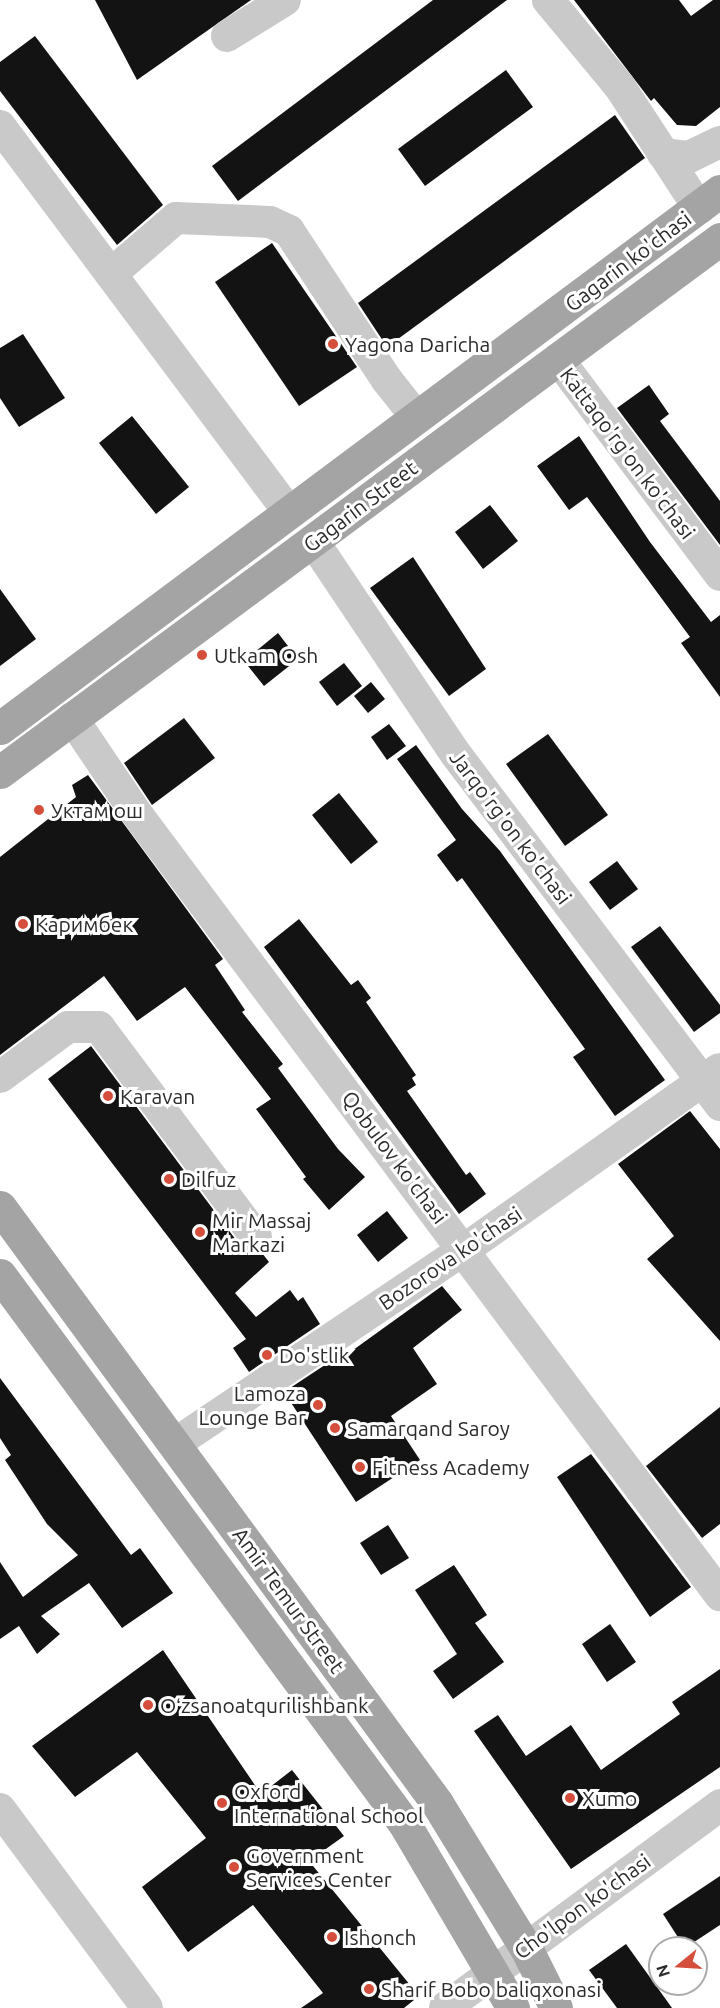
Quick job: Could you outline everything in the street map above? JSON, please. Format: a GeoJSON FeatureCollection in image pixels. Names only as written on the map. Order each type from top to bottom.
{"type":"FeatureCollection","features":[{"type":"Feature","properties":{"kind":"main road","name":"Gagarin ko'chasi"},"geometry":{"type":"LineString","coordinates":[[417,418],[710,200]]}},
{"type":"Feature","properties":{"kind":"main road","name":"Gagarin Street"},"geometry":{"type":"LineString","coordinates":[[0,772],[720,239]]}},
{"type":"Feature","properties":{"kind":"main road","name":"Gagarin Street"},"geometry":{"type":"LineString","coordinates":[[0,728],[417,418]]}},
{"type":"Feature","properties":{"kind":"main road","name":"Amir Temur Street"},"geometry":{"type":"LineString","coordinates":[[0,1207],[176,1443],[436,1803],[526,1948],[556,2008]]}},
{"type":"Feature","properties":{"kind":"main road","name":"Amir Temur Street"},"geometry":{"type":"LineString","coordinates":[[0,1275],[404,1823],[494,1971],[513,2008]]}},
{"type":"Feature","properties":{"kind":"street"},"geometry":{"type":"LineString","coordinates":[[227,36],[285,0]]}},
{"type":"Feature","properties":{"kind":"street"},"geometry":{"type":"LineString","coordinates":[[548,0],[620,87],[663,154],[710,200]]}},
{"type":"Feature","properties":{"kind":"street"},"geometry":{"type":"LineString","coordinates":[[0,126],[289,513]]}},
{"type":"Feature","properties":{"kind":"street"},"geometry":{"type":"LineString","coordinates":[[663,154],[689,157],[720,142]]}},
{"type":"Feature","properties":{"kind":"street"},"geometry":{"type":"LineString","coordinates":[[111,274],[176,218],[270,222],[289,231],[387,380],[417,418]]}},
{"type":"Feature","properties":{"kind":"street","name":"Kattaqo'rg'on ko'chasi"},"geometry":{"type":"LineString","coordinates":[[558,359],[720,575]]}},
{"type":"Feature","properties":{"kind":"street","name":"Jarqo'rg'on ko'chasi"},"geometry":{"type":"LineString","coordinates":[[313,541],[455,753],[714,1085]]}},
{"type":"Feature","properties":{"kind":"street","name":"Qobulov ko'chasi"},"geometry":{"type":"LineString","coordinates":[[72,718],[134,810],[465,1249],[720,1595]]}},
{"type":"Feature","properties":{"kind":"street"},"geometry":{"type":"LineString","coordinates":[[0,1077],[68,1027],[99,1027],[256,1237]]}},
{"type":"Feature","properties":{"kind":"street","name":"Bozorova ko'chasi"},"geometry":{"type":"LineString","coordinates":[[176,1443],[714,1085]]}},
{"type":"Feature","properties":{"kind":"street","name":"Cho'lpon ko'chasi"},"geometry":{"type":"LineString","coordinates":[[445,2008],[720,1805]]}},
{"type":"Feature","properties":{"kind":"street"},"geometry":{"type":"LineString","coordinates":[[0,1809],[147,2008]]}},
{"type":"Feature","properties":{"kind":"building"},"geometry":{"type":"Polygon","coordinates":[[[95,0],[251,0],[137,80],[95,0]]]}},
{"type":"Feature","properties":{"kind":"building"},"geometry":{"type":"Polygon","coordinates":[[[433,0],[507,0],[238,201],[212,166],[433,0]]]}},
{"type":"Feature","properties":{"kind":"building"},"geometry":{"type":"Polygon","coordinates":[[[574,0],[679,0],[691,16],[713,0],[720,0],[720,107],[696,126],[677,125],[654,98],[651,101],[574,0]]]}},
{"type":"Feature","properties":{"kind":"building"},"geometry":{"type":"Polygon","coordinates":[[[35,36],[163,205],[117,245],[0,91],[0,62],[35,36]]]}},
{"type":"Feature","properties":{"kind":"building"},"geometry":{"type":"Polygon","coordinates":[[[506,70],[533,107],[425,186],[398,149],[506,70]]]}},
{"type":"Feature","properties":{"kind":"building"},"geometry":{"type":"Polygon","coordinates":[[[615,115],[645,158],[387,347],[358,303],[615,115]]]}},
{"type":"Feature","properties":{"kind":"building"},"geometry":{"type":"Polygon","coordinates":[[[272,243],[357,367],[299,406],[215,282],[272,243]]]}},
{"type":"Feature","properties":{"kind":"building"},"geometry":{"type":"Polygon","coordinates":[[[23,334],[65,398],[19,427],[0,398],[0,348],[23,334]]]}},
{"type":"Feature","properties":{"kind":"building"},"geometry":{"type":"Polygon","coordinates":[[[649,385],[669,414],[660,421],[720,501],[720,545],[617,408],[649,385]]]}},
{"type":"Feature","properties":{"kind":"building"},"geometry":{"type":"Polygon","coordinates":[[[132,416],[189,487],[156,514],[99,443],[132,416]]]}},
{"type":"Feature","properties":{"kind":"building"},"geometry":{"type":"Polygon","coordinates":[[[579,436],[650,542],[711,622],[720,615],[720,697],[681,643],[690,637],[587,497],[569,510],[537,466],[579,436]]]}},
{"type":"Feature","properties":{"kind":"building"},"geometry":{"type":"Polygon","coordinates":[[[490,505],[518,541],[483,569],[455,532],[490,505]]]}},
{"type":"Feature","properties":{"kind":"building"},"geometry":{"type":"Polygon","coordinates":[[[413,557],[486,669],[449,696],[370,588],[413,557]]]}},
{"type":"Feature","properties":{"kind":"building"},"geometry":{"type":"Polygon","coordinates":[[[0,589],[36,639],[0,666],[0,589]]]}},
{"type":"Feature","properties":{"kind":"building"},"geometry":{"type":"Polygon","coordinates":[[[278,633],[298,659],[264,686],[244,661],[278,633]]]}},
{"type":"Feature","properties":{"kind":"building"},"geometry":{"type":"Polygon","coordinates":[[[344,663],[362,686],[337,706],[319,682],[344,663]]]}},
{"type":"Feature","properties":{"kind":"building"},"geometry":{"type":"Polygon","coordinates":[[[371,682],[385,699],[368,713],[354,696],[371,682]]]}},
{"type":"Feature","properties":{"kind":"building"},"geometry":{"type":"Polygon","coordinates":[[[184,718],[215,758],[152,805],[124,763],[184,718]]]}},
{"type":"Feature","properties":{"kind":"building"},"geometry":{"type":"Polygon","coordinates":[[[389,724],[406,746],[387,760],[371,737],[389,724]]]}},
{"type":"Feature","properties":{"kind":"building"},"geometry":{"type":"Polygon","coordinates":[[[548,734],[608,815],[565,846],[506,764],[548,734]]]}},
{"type":"Feature","properties":{"kind":"building"},"geometry":{"type":"Polygon","coordinates":[[[416,745],[462,809],[500,851],[665,1080],[615,1116],[573,1057],[585,1049],[462,878],[457,882],[437,855],[456,840],[397,759],[416,745]]]}},
{"type":"Feature","properties":{"kind":"building"},"geometry":{"type":"Polygon","coordinates":[[[88,775],[223,959],[215,965],[245,1010],[242,1012],[283,1064],[278,1068],[338,1149],[365,1177],[329,1210],[303,1179],[306,1177],[256,1109],[271,1099],[185,987],[137,1021],[104,976],[0,1055],[0,857],[76,797],[72,785],[88,775]]]}},
{"type":"Feature","properties":{"kind":"building"},"geometry":{"type":"Polygon","coordinates":[[[339,793],[378,842],[351,864],[312,815],[339,793]]]}},
{"type":"Feature","properties":{"kind":"building"},"geometry":{"type":"Polygon","coordinates":[[[617,861],[638,889],[610,910],[589,882],[617,861]]]}},
{"type":"Feature","properties":{"kind":"building"},"geometry":{"type":"Polygon","coordinates":[[[299,919],[351,985],[358,980],[371,998],[366,1002],[416,1075],[412,1078],[416,1085],[407,1091],[466,1175],[470,1172],[486,1194],[459,1214],[264,947],[299,919]]]}},
{"type":"Feature","properties":{"kind":"building"},"geometry":{"type":"Polygon","coordinates":[[[660,926],[720,1005],[720,1013],[694,1032],[631,947],[660,926]]]}},
{"type":"Feature","properties":{"kind":"building"},"geometry":{"type":"Polygon","coordinates":[[[91,1046],[242,1248],[249,1254],[262,1253],[269,1262],[235,1293],[256,1317],[290,1290],[298,1301],[303,1297],[320,1324],[249,1372],[233,1348],[246,1339],[48,1079],[91,1046]]]}},
{"type":"Feature","properties":{"kind":"building"},"geometry":{"type":"Polygon","coordinates":[[[690,1111],[720,1149],[720,1341],[647,1259],[674,1236],[618,1164],[690,1111]]]}},
{"type":"Feature","properties":{"kind":"building"},"geometry":{"type":"Polygon","coordinates":[[[387,1211],[408,1238],[378,1262],[357,1235],[387,1211]]]}},
{"type":"Feature","properties":{"kind":"building"},"geometry":{"type":"Polygon","coordinates":[[[442,1286],[462,1310],[413,1348],[437,1384],[391,1416],[420,1460],[356,1502],[284,1392],[340,1355],[342,1358],[442,1286]]]}},
{"type":"Feature","properties":{"kind":"building"},"geometry":{"type":"Polygon","coordinates":[[[0,1378],[131,1555],[140,1548],[173,1593],[122,1628],[89,1583],[41,1616],[60,1634],[37,1654],[19,1626],[0,1639],[0,1562],[23,1597],[78,1555],[47,1524],[5,1460],[11,1455],[0,1438],[0,1378]]]}},
{"type":"Feature","properties":{"kind":"building"},"geometry":{"type":"Polygon","coordinates":[[[720,1407],[720,1524],[702,1538],[646,1466],[720,1407]]]}},
{"type":"Feature","properties":{"kind":"building"},"geometry":{"type":"Polygon","coordinates":[[[591,1454],[691,1587],[650,1617],[557,1477],[591,1454]]]}},
{"type":"Feature","properties":{"kind":"building"},"geometry":{"type":"Polygon","coordinates":[[[388,1525],[409,1558],[381,1575],[360,1543],[388,1525]]]}},
{"type":"Feature","properties":{"kind":"building"},"geometry":{"type":"Polygon","coordinates":[[[454,1565],[487,1615],[475,1623],[504,1662],[453,1699],[433,1671],[457,1654],[415,1590],[454,1565]]]}},
{"type":"Feature","properties":{"kind":"building"},"geometry":{"type":"Polygon","coordinates":[[[610,1624],[636,1662],[607,1682],[582,1644],[610,1624]]]}},
{"type":"Feature","properties":{"kind":"building","name":"Government Services Center"},"geometry":{"type":"Polygon","coordinates":[[[163,1650],[261,1794],[292,1770],[344,1836],[309,1861],[419,1996],[404,2008],[301,2008],[323,1993],[253,1905],[188,1952],[142,1887],[206,1838],[137,1752],[75,1797],[32,1746],[163,1650]]]}},
{"type":"Feature","properties":{"kind":"building"},"geometry":{"type":"Polygon","coordinates":[[[720,1669],[720,1767],[571,1869],[474,1731],[498,1715],[526,1756],[571,1725],[601,1770],[680,1714],[672,1702],[720,1669]]]}},
{"type":"Feature","properties":{"kind":"building"},"geometry":{"type":"Polygon","coordinates":[[[720,1876],[720,1925],[703,1936],[677,1936],[663,1914],[720,1876]]]}},
{"type":"Feature","properties":{"kind":"building"},"geometry":{"type":"Polygon","coordinates":[[[626,1944],[648,1975],[648,1996],[663,1996],[672,2008],[617,2008],[589,1970],[626,1944]]]}},
{"type":"Feature","properties":{"kind":"place","name":"Yagona Daricha"},"geometry":{"type":"Point","coordinates":[333,344]}},
{"type":"Feature","properties":{"kind":"place","name":"Utkam Osh"},"geometry":{"type":"Point","coordinates":[202,655]}},
{"type":"Feature","properties":{"kind":"place","name":"Уктам ош"},"geometry":{"type":"Point","coordinates":[39,810]}},
{"type":"Feature","properties":{"kind":"place","name":"Каримбек"},"geometry":{"type":"Point","coordinates":[23,924]}},
{"type":"Feature","properties":{"kind":"place","name":"Karavan"},"geometry":{"type":"Point","coordinates":[108,1096]}},
{"type":"Feature","properties":{"kind":"place","name":"Dilfuz"},"geometry":{"type":"Point","coordinates":[169,1179]}},
{"type":"Feature","properties":{"kind":"place","name":"Mir Massaj Markazi"},"geometry":{"type":"Point","coordinates":[200,1232]}},
{"type":"Feature","properties":{"kind":"place","name":"Do'stlik"},"geometry":{"type":"Point","coordinates":[267,1355]}},
{"type":"Feature","properties":{"kind":"place","name":"Lamoza Lounge Bar"},"geometry":{"type":"Point","coordinates":[318,1405]}},
{"type":"Feature","properties":{"kind":"place","name":"Samarqand Saroy"},"geometry":{"type":"Point","coordinates":[335,1428]}},
{"type":"Feature","properties":{"kind":"place","name":"Fitness Academy"},"geometry":{"type":"Point","coordinates":[360,1467]}},
{"type":"Feature","properties":{"kind":"place","name":"Oʻzsanoatqurilishbank"},"geometry":{"type":"Point","coordinates":[148,1705]}},
{"type":"Feature","properties":{"kind":"place","name":"Xumo"},"geometry":{"type":"Point","coordinates":[570,1798]}},
{"type":"Feature","properties":{"kind":"place","name":"Oxford International School"},"geometry":{"type":"Point","coordinates":[222,1803]}},
{"type":"Feature","properties":{"kind":"place","name":"Government Services Center"},"geometry":{"type":"Point","coordinates":[234,1867]}},
{"type":"Feature","properties":{"kind":"place","name":"Ishonch"},"geometry":{"type":"Point","coordinates":[332,1937]}},
{"type":"Feature","properties":{"kind":"place","name":"Sharif Bobo baliqxonasi"},"geometry":{"type":"Point","coordinates":[369,1989]}}]}
